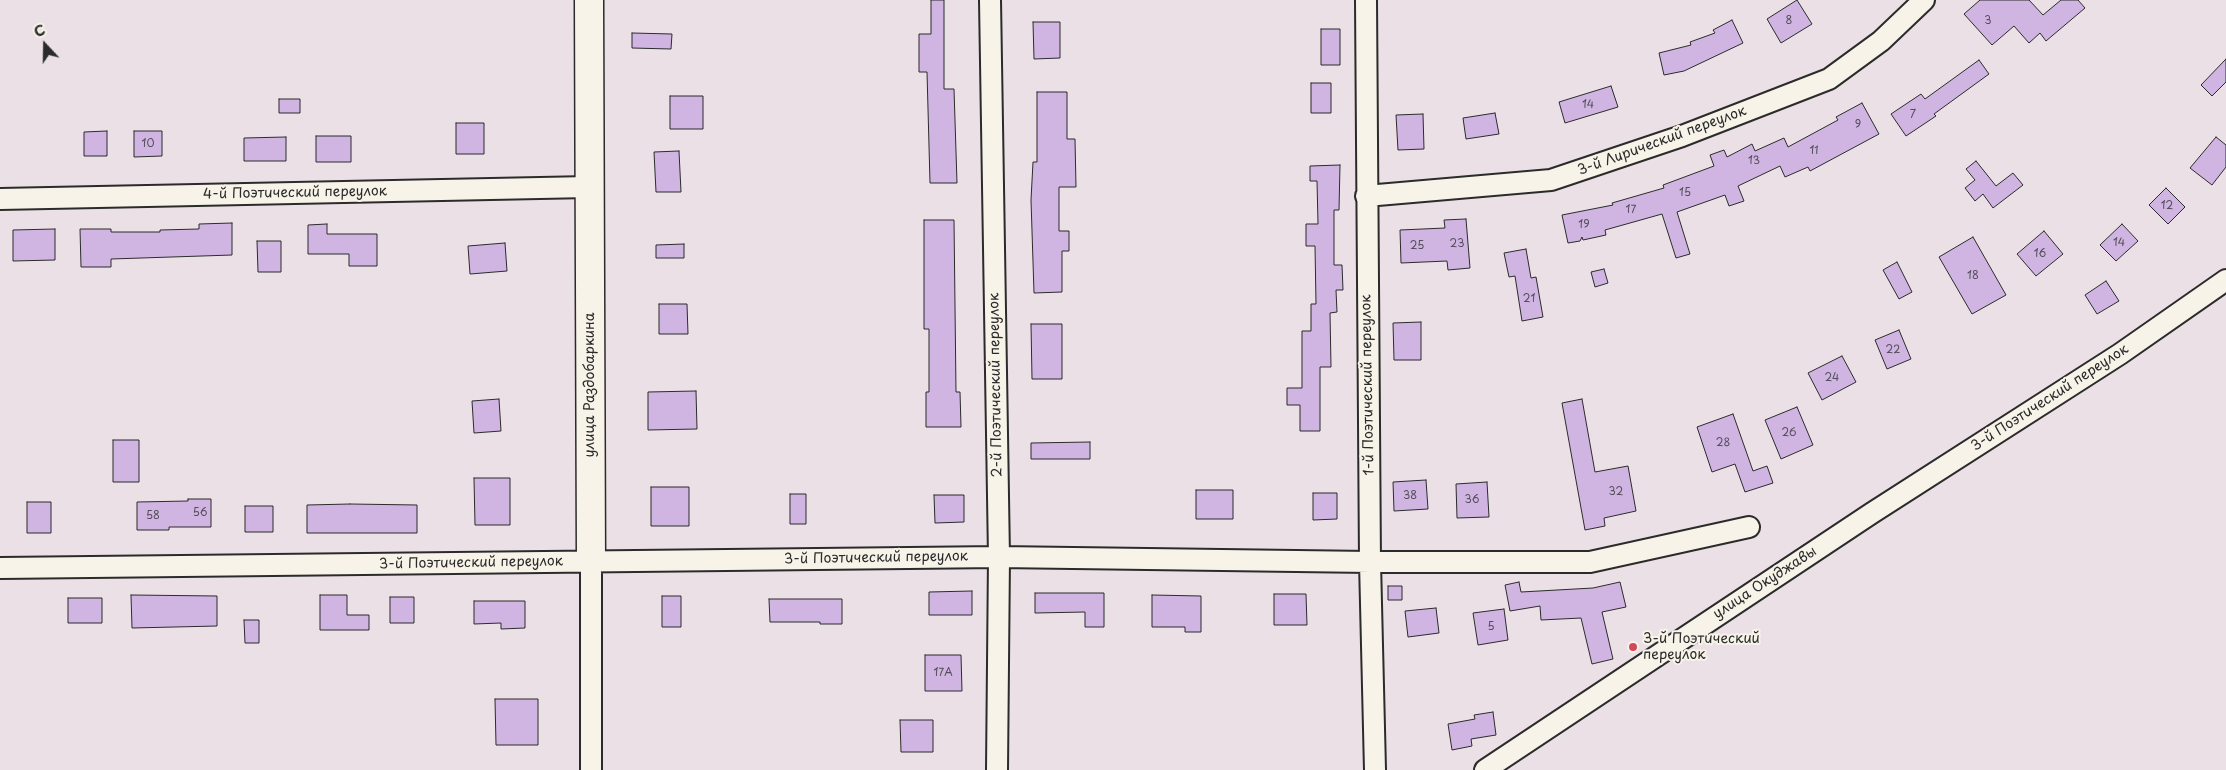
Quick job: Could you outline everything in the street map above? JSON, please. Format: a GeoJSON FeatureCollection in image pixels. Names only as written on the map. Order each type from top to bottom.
{"type":"FeatureCollection","features":[{"type":"Feature","properties":{"kind":"street","name":"улица Раздобаркина"},"geometry":{"type":"LineString","coordinates":[[590,0],[591,770]]}},
{"type":"Feature","properties":{"kind":"street","name":"2-й Поэтический переулок"},"geometry":{"type":"LineString","coordinates":[[990,0],[999,557],[997,770]]}},
{"type":"Feature","properties":{"kind":"street","name":"1-й Поэтический переулок"},"geometry":{"type":"LineString","coordinates":[[1366,0],[1370,562],[1375,770]]}},
{"type":"Feature","properties":{"kind":"street","name":"3-й Лирический переулок"},"geometry":{"type":"LineString","coordinates":[[1366,196],[1551,180],[1682,136],[1829,79],[1881,41],[1924,0]]}},
{"type":"Feature","properties":{"kind":"street","name":"4-й Поэтический переулок"},"geometry":{"type":"LineString","coordinates":[[0,199],[590,186]]}},
{"type":"Feature","properties":{"kind":"street","name":"3-й Поэтический переулок"},"geometry":{"type":"LineString","coordinates":[[1872,513],[2120,354],[2226,280]]}},
{"type":"Feature","properties":{"kind":"street","name":"улица Окуджавы"},"geometry":{"type":"LineString","coordinates":[[1485,770],[1872,513]]}},
{"type":"Feature","properties":{"kind":"street","name":"3-й Поэтический переулок"},"geometry":{"type":"LineString","coordinates":[[0,568],[999,557],[1370,562],[1590,562],[1749,527]]}},
{"type":"Feature","properties":{"kind":"building"},"geometry":{"type":"Polygon","coordinates":[[[931,0],[944,0],[944,89],[954,89],[957,183],[930,183],[927,72],[919,72],[919,34],[931,34],[931,0]]]}},
{"type":"Feature","properties":{"kind":"building"},"geometry":{"type":"Polygon","coordinates":[[[1797,0],[1812,24],[1781,43],[1767,19],[1797,0]]]}},
{"type":"Feature","properties":{"kind":"building"},"geometry":{"type":"Polygon","coordinates":[[[1980,0],[2029,0],[2043,15],[2061,0],[2078,0],[2085,8],[2046,41],[2040,33],[2029,43],[2014,26],[1992,45],[1964,14],[1980,0]]]}},
{"type":"Feature","properties":{"kind":"building"},"geometry":{"type":"Polygon","coordinates":[[[1732,20],[1743,43],[1684,71],[1664,75],[1659,53],[1691,45],[1690,42],[1715,33],[1713,30],[1732,20]]]}},
{"type":"Feature","properties":{"kind":"building"},"geometry":{"type":"Polygon","coordinates":[[[1033,22],[1060,22],[1060,58],[1034,59],[1033,22]]]}},
{"type":"Feature","properties":{"kind":"building"},"geometry":{"type":"Polygon","coordinates":[[[1321,29],[1340,29],[1340,65],[1321,65],[1321,29]]]}},
{"type":"Feature","properties":{"kind":"building"},"geometry":{"type":"Polygon","coordinates":[[[632,33],[672,34],[671,49],[632,48],[632,33]]]}},
{"type":"Feature","properties":{"kind":"building"},"geometry":{"type":"Polygon","coordinates":[[[2226,59],[2226,82],[2212,96],[2201,85],[2226,59]]]}},
{"type":"Feature","properties":{"kind":"building"},"geometry":{"type":"Polygon","coordinates":[[[1979,60],[1989,74],[1934,114],[1936,116],[1906,136],[1891,114],[1921,94],[1925,99],[1979,60]]]}},
{"type":"Feature","properties":{"kind":"building"},"geometry":{"type":"Polygon","coordinates":[[[1311,83],[1331,83],[1331,113],[1311,113],[1311,83]]]}},
{"type":"Feature","properties":{"kind":"building"},"geometry":{"type":"Polygon","coordinates":[[[1611,86],[1618,107],[1565,123],[1559,102],[1611,86]]]}},
{"type":"Feature","properties":{"kind":"building"},"geometry":{"type":"Polygon","coordinates":[[[1037,92],[1067,92],[1067,139],[1075,139],[1076,187],[1059,187],[1059,231],[1069,231],[1069,251],[1062,251],[1062,292],[1034,293],[1031,200],[1033,162],[1037,162],[1037,92]]]}},
{"type":"Feature","properties":{"kind":"building"},"geometry":{"type":"Polygon","coordinates":[[[670,96],[703,96],[703,129],[670,129],[670,96]]]}},
{"type":"Feature","properties":{"kind":"building"},"geometry":{"type":"Polygon","coordinates":[[[279,99],[300,99],[300,113],[279,113],[279,99]]]}},
{"type":"Feature","properties":{"kind":"building"},"geometry":{"type":"Polygon","coordinates":[[[1862,103],[1879,134],[1810,171],[1808,167],[1785,177],[1780,166],[1738,186],[1744,201],[1729,206],[1725,195],[1677,212],[1690,254],[1676,258],[1662,214],[1605,230],[1606,235],[1583,240],[1582,237],[1580,241],[1568,243],[1562,215],[1613,205],[1612,203],[1664,188],[1663,185],[1714,166],[1710,155],[1724,150],[1727,157],[1752,144],[1755,151],[1784,138],[1788,147],[1838,120],[1836,117],[1862,103]]]}},
{"type":"Feature","properties":{"kind":"building"},"geometry":{"type":"Polygon","coordinates":[[[1495,113],[1499,134],[1466,139],[1463,118],[1495,113]]]}},
{"type":"Feature","properties":{"kind":"building"},"geometry":{"type":"Polygon","coordinates":[[[1423,114],[1424,149],[1398,150],[1396,115],[1423,114]]]}},
{"type":"Feature","properties":{"kind":"building"},"geometry":{"type":"Polygon","coordinates":[[[456,123],[484,123],[484,154],[456,154],[456,123]]]}},
{"type":"Feature","properties":{"kind":"building"},"geometry":{"type":"Polygon","coordinates":[[[107,131],[107,156],[84,156],[84,132],[107,131]]]}},
{"type":"Feature","properties":{"kind":"building"},"geometry":{"type":"Polygon","coordinates":[[[134,131],[162,131],[162,156],[134,157],[134,131]]]}},
{"type":"Feature","properties":{"kind":"building"},"geometry":{"type":"Polygon","coordinates":[[[316,136],[351,136],[351,162],[316,162],[316,136]]]}},
{"type":"Feature","properties":{"kind":"building"},"geometry":{"type":"Polygon","coordinates":[[[286,137],[286,161],[244,161],[244,138],[286,137]]]}},
{"type":"Feature","properties":{"kind":"building"},"geometry":{"type":"Polygon","coordinates":[[[2216,137],[2226,145],[2226,167],[2212,185],[2190,168],[2216,137]]]}},
{"type":"Feature","properties":{"kind":"building"},"geometry":{"type":"Polygon","coordinates":[[[679,151],[681,192],[656,192],[654,152],[679,151]]]}},
{"type":"Feature","properties":{"kind":"building"},"geometry":{"type":"Polygon","coordinates":[[[1976,161],[1996,186],[2013,173],[2023,185],[1993,208],[1983,194],[1975,201],[1965,188],[1975,180],[1966,169],[1976,161]]]}},
{"type":"Feature","properties":{"kind":"building"},"geometry":{"type":"Polygon","coordinates":[[[1340,165],[1339,210],[1334,210],[1334,265],[1342,265],[1343,290],[1336,290],[1337,312],[1330,313],[1331,367],[1320,367],[1320,431],[1300,431],[1300,405],[1287,405],[1287,388],[1302,388],[1302,331],[1311,331],[1311,304],[1316,304],[1315,246],[1306,246],[1306,224],[1318,224],[1317,181],[1310,181],[1310,166],[1340,165]]]}},
{"type":"Feature","properties":{"kind":"building"},"geometry":{"type":"Polygon","coordinates":[[[2166,188],[2185,207],[2168,224],[2149,205],[2166,188]]]}},
{"type":"Feature","properties":{"kind":"building"},"geometry":{"type":"Polygon","coordinates":[[[1466,219],[1470,268],[1448,270],[1447,261],[1401,263],[1400,230],[1445,228],[1444,220],[1466,219]]]}},
{"type":"Feature","properties":{"kind":"building"},"geometry":{"type":"Polygon","coordinates":[[[924,220],[954,220],[956,392],[960,392],[961,427],[926,427],[926,392],[929,392],[929,329],[924,329],[924,220]]]}},
{"type":"Feature","properties":{"kind":"building"},"geometry":{"type":"Polygon","coordinates":[[[232,223],[232,255],[111,259],[111,267],[81,267],[80,229],[111,229],[111,232],[160,232],[160,230],[199,229],[199,224],[232,223]]]}},
{"type":"Feature","properties":{"kind":"building"},"geometry":{"type":"Polygon","coordinates":[[[327,224],[327,234],[377,234],[377,266],[349,266],[349,254],[308,254],[308,225],[327,224]]]}},
{"type":"Feature","properties":{"kind":"building"},"geometry":{"type":"Polygon","coordinates":[[[2122,224],[2138,241],[2116,261],[2100,245],[2122,224]]]}},
{"type":"Feature","properties":{"kind":"building"},"geometry":{"type":"Polygon","coordinates":[[[55,229],[55,260],[13,261],[13,230],[55,229]]]}},
{"type":"Feature","properties":{"kind":"building"},"geometry":{"type":"Polygon","coordinates":[[[2044,231],[2063,254],[2036,276],[2017,254],[2044,231]]]}},
{"type":"Feature","properties":{"kind":"building"},"geometry":{"type":"Polygon","coordinates":[[[1973,237],[2006,295],[1972,314],[1939,257],[1973,237]]]}},
{"type":"Feature","properties":{"kind":"building"},"geometry":{"type":"Polygon","coordinates":[[[257,241],[281,241],[281,272],[258,272],[257,241]]]}},
{"type":"Feature","properties":{"kind":"building"},"geometry":{"type":"Polygon","coordinates":[[[505,243],[507,271],[470,274],[468,246],[505,243]]]}},
{"type":"Feature","properties":{"kind":"building"},"geometry":{"type":"Polygon","coordinates":[[[684,244],[684,258],[656,258],[656,245],[684,244]]]}},
{"type":"Feature","properties":{"kind":"building"},"geometry":{"type":"Polygon","coordinates":[[[1526,249],[1531,278],[1536,277],[1543,317],[1522,321],[1515,276],[1509,277],[1504,253],[1526,249]]]}},
{"type":"Feature","properties":{"kind":"building"},"geometry":{"type":"Polygon","coordinates":[[[1897,262],[1912,292],[1899,299],[1883,270],[1897,262]]]}},
{"type":"Feature","properties":{"kind":"building"},"geometry":{"type":"Polygon","coordinates":[[[1604,269],[1608,283],[1595,287],[1591,272],[1604,269]]]}},
{"type":"Feature","properties":{"kind":"building"},"geometry":{"type":"Polygon","coordinates":[[[2106,281],[2119,301],[2097,314],[2085,295],[2106,281]]]}},
{"type":"Feature","properties":{"kind":"building"},"geometry":{"type":"Polygon","coordinates":[[[659,304],[687,304],[688,334],[659,334],[659,304]]]}},
{"type":"Feature","properties":{"kind":"building"},"geometry":{"type":"Polygon","coordinates":[[[1421,322],[1421,360],[1394,360],[1393,323],[1421,322]]]}},
{"type":"Feature","properties":{"kind":"building"},"geometry":{"type":"Polygon","coordinates":[[[1031,324],[1062,324],[1062,379],[1032,379],[1031,324]]]}},
{"type":"Feature","properties":{"kind":"building"},"geometry":{"type":"Polygon","coordinates":[[[1899,330],[1911,359],[1887,369],[1875,340],[1899,330]]]}},
{"type":"Feature","properties":{"kind":"building"},"geometry":{"type":"Polygon","coordinates":[[[1842,356],[1856,382],[1822,400],[1808,373],[1842,356]]]}},
{"type":"Feature","properties":{"kind":"building"},"geometry":{"type":"Polygon","coordinates":[[[696,391],[697,429],[648,430],[648,392],[696,391]]]}},
{"type":"Feature","properties":{"kind":"building"},"geometry":{"type":"Polygon","coordinates":[[[499,399],[501,431],[474,433],[472,401],[499,399]]]}},
{"type":"Feature","properties":{"kind":"building"},"geometry":{"type":"Polygon","coordinates":[[[1582,399],[1595,472],[1628,466],[1636,511],[1604,518],[1605,526],[1585,530],[1562,403],[1582,399]]]}},
{"type":"Feature","properties":{"kind":"building"},"geometry":{"type":"Polygon","coordinates":[[[1797,407],[1813,445],[1781,459],[1765,420],[1797,407]]]}},
{"type":"Feature","properties":{"kind":"building"},"geometry":{"type":"Polygon","coordinates":[[[1733,414],[1753,471],[1767,466],[1773,483],[1745,492],[1735,464],[1712,472],[1697,427],[1733,414]]]}},
{"type":"Feature","properties":{"kind":"building"},"geometry":{"type":"Polygon","coordinates":[[[113,440],[139,440],[139,482],[113,482],[113,440]]]}},
{"type":"Feature","properties":{"kind":"building"},"geometry":{"type":"Polygon","coordinates":[[[1090,442],[1090,459],[1031,459],[1031,443],[1090,442]]]}},
{"type":"Feature","properties":{"kind":"building"},"geometry":{"type":"Polygon","coordinates":[[[474,478],[510,478],[510,525],[475,525],[474,478]]]}},
{"type":"Feature","properties":{"kind":"building"},"geometry":{"type":"Polygon","coordinates":[[[1426,480],[1428,509],[1394,511],[1393,482],[1426,480]]]}},
{"type":"Feature","properties":{"kind":"building"},"geometry":{"type":"Polygon","coordinates":[[[1487,482],[1489,517],[1457,518],[1456,484],[1487,482]]]}},
{"type":"Feature","properties":{"kind":"building"},"geometry":{"type":"Polygon","coordinates":[[[651,487],[689,487],[689,526],[651,526],[651,487]]]}},
{"type":"Feature","properties":{"kind":"building"},"geometry":{"type":"Polygon","coordinates":[[[1196,490],[1233,490],[1233,519],[1196,519],[1196,490]]]}},
{"type":"Feature","properties":{"kind":"building"},"geometry":{"type":"Polygon","coordinates":[[[1313,493],[1337,493],[1337,519],[1313,520],[1313,493]]]}},
{"type":"Feature","properties":{"kind":"building"},"geometry":{"type":"Polygon","coordinates":[[[790,494],[806,494],[806,524],[790,524],[790,494]]]}},
{"type":"Feature","properties":{"kind":"building"},"geometry":{"type":"Polygon","coordinates":[[[934,495],[964,495],[964,522],[935,523],[934,495]]]}},
{"type":"Feature","properties":{"kind":"building"},"geometry":{"type":"Polygon","coordinates":[[[188,499],[211,499],[211,527],[169,527],[169,530],[137,530],[137,502],[188,501],[188,499]]]}},
{"type":"Feature","properties":{"kind":"building"},"geometry":{"type":"Polygon","coordinates":[[[27,502],[51,502],[51,533],[27,533],[27,502]]]}},
{"type":"Feature","properties":{"kind":"building"},"geometry":{"type":"Polygon","coordinates":[[[307,505],[417,505],[417,533],[307,533],[307,505]]]}},
{"type":"Feature","properties":{"kind":"building"},"geometry":{"type":"Polygon","coordinates":[[[245,506],[273,506],[273,532],[245,532],[245,506]]]}},
{"type":"Feature","properties":{"kind":"building"},"geometry":{"type":"Polygon","coordinates":[[[1519,582],[1521,592],[1593,588],[1620,582],[1626,607],[1602,612],[1613,659],[1592,664],[1581,618],[1541,620],[1540,606],[1510,611],[1505,585],[1519,582]]]}},
{"type":"Feature","properties":{"kind":"building"},"geometry":{"type":"Polygon","coordinates":[[[1388,586],[1402,586],[1402,600],[1388,600],[1388,586]]]}},
{"type":"Feature","properties":{"kind":"building"},"geometry":{"type":"Polygon","coordinates":[[[972,591],[972,615],[929,615],[929,592],[972,591]]]}},
{"type":"Feature","properties":{"kind":"building"},"geometry":{"type":"Polygon","coordinates":[[[1035,593],[1104,593],[1104,627],[1085,627],[1085,612],[1035,613],[1035,593]]]}},
{"type":"Feature","properties":{"kind":"building"},"geometry":{"type":"Polygon","coordinates":[[[1274,594],[1306,594],[1307,625],[1274,625],[1274,594]]]}},
{"type":"Feature","properties":{"kind":"building"},"geometry":{"type":"Polygon","coordinates":[[[131,595],[217,596],[217,626],[132,628],[131,595]]]}},
{"type":"Feature","properties":{"kind":"building"},"geometry":{"type":"Polygon","coordinates":[[[320,595],[347,595],[347,615],[369,615],[369,630],[320,630],[320,595]]]}},
{"type":"Feature","properties":{"kind":"building"},"geometry":{"type":"Polygon","coordinates":[[[1152,595],[1201,596],[1201,632],[1185,632],[1185,627],[1152,627],[1152,595]]]}},
{"type":"Feature","properties":{"kind":"building"},"geometry":{"type":"Polygon","coordinates":[[[662,596],[681,596],[681,627],[662,627],[662,596]]]}},
{"type":"Feature","properties":{"kind":"building"},"geometry":{"type":"Polygon","coordinates":[[[390,597],[414,597],[414,623],[390,623],[390,597]]]}},
{"type":"Feature","properties":{"kind":"building"},"geometry":{"type":"Polygon","coordinates":[[[68,598],[102,598],[102,623],[68,623],[68,598]]]}},
{"type":"Feature","properties":{"kind":"building"},"geometry":{"type":"Polygon","coordinates":[[[769,599],[842,599],[842,624],[770,622],[769,599]]]}},
{"type":"Feature","properties":{"kind":"building"},"geometry":{"type":"Polygon","coordinates":[[[474,601],[525,601],[525,628],[501,629],[501,623],[474,624],[474,601]]]}},
{"type":"Feature","properties":{"kind":"building"},"geometry":{"type":"Polygon","coordinates":[[[1436,608],[1439,633],[1408,637],[1405,611],[1436,608]]]}},
{"type":"Feature","properties":{"kind":"building"},"geometry":{"type":"Polygon","coordinates":[[[1504,609],[1508,640],[1478,645],[1473,613],[1504,609]]]}},
{"type":"Feature","properties":{"kind":"building"},"geometry":{"type":"Polygon","coordinates":[[[244,620],[259,620],[259,643],[245,643],[244,620]]]}},
{"type":"Feature","properties":{"kind":"building"},"geometry":{"type":"Polygon","coordinates":[[[925,655],[961,655],[962,691],[925,691],[925,655]]]}},
{"type":"Feature","properties":{"kind":"building"},"geometry":{"type":"Polygon","coordinates":[[[495,699],[538,699],[538,745],[496,745],[495,699]]]}},
{"type":"Feature","properties":{"kind":"building"},"geometry":{"type":"Polygon","coordinates":[[[1493,712],[1496,735],[1471,739],[1472,746],[1452,750],[1448,724],[1475,719],[1474,715],[1493,712]]]}},
{"type":"Feature","properties":{"kind":"building"},"geometry":{"type":"Polygon","coordinates":[[[900,720],[933,720],[933,752],[901,752],[900,720]]]}},
{"type":"Feature","properties":{"kind":"place","name":"3-й Поэтический переулок"},"geometry":{"type":"Point","coordinates":[1633,647]}}]}
